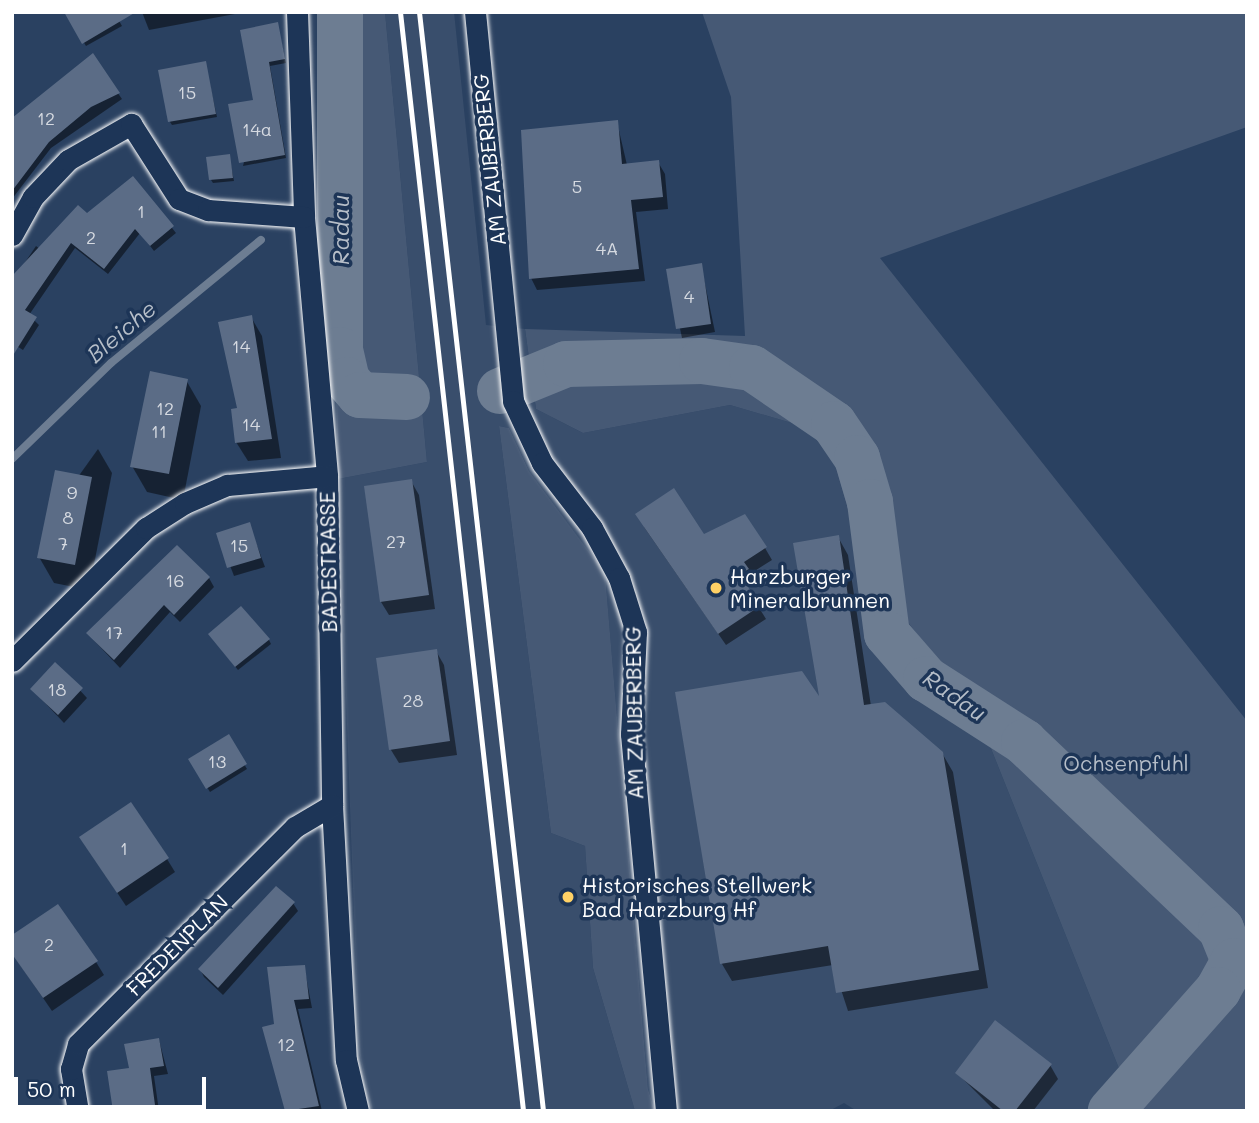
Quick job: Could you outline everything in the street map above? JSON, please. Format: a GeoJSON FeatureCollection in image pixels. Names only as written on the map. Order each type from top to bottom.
{"type":"FeatureCollection","features":[{"type":"Feature","properties":{"kind":"street","name":"BADESTRASSE"},"geometry":{"type":"LineString","coordinates":[[297,12],[304,217],[327,476],[332,805],[346,1060],[358,1111]]}},
{"type":"Feature","properties":{"kind":"street","name":"AM ZAUBERBERG"},"geometry":{"type":"LineString","coordinates":[[475,12],[513,401],[542,463],[592,528],[619,578],[636,632],[631,734],[666,1111]]}},
{"type":"Feature","properties":{"kind":"street"},"geometry":{"type":"LineString","coordinates":[[12,234],[33,197],[68,160],[131,124],[179,199],[208,210],[304,217]]}},
{"type":"Feature","properties":{"kind":"street"},"geometry":{"type":"LineString","coordinates":[[12,660],[146,528],[185,503],[227,485],[327,476]]}},
{"type":"Feature","properties":{"kind":"street","name":"FREDENPLAN"},"geometry":{"type":"LineString","coordinates":[[78,1111],[71,1069],[78,1044],[295,827],[332,805]]}},
{"type":"Feature","properties":{"kind":"shaded area"},"geometry":{"type":"Polygon","coordinates":[[[385,12],[454,12],[486,325],[525,329],[536,409],[583,433],[730,405],[809,428],[831,451],[863,562],[978,716],[1136,1111],[857,1111],[844,1103],[829,1111],[655,1111],[648,1089],[605,574],[529,471],[509,428],[499,426],[551,833],[585,846],[593,968],[635,1111],[372,1111],[359,1051],[338,479],[427,462],[385,12]]]}},
{"type":"Feature","properties":{"kind":"green space"},"geometry":{"type":"Polygon","coordinates":[[[327,12],[385,12],[427,462],[338,479],[327,12]]]}},
{"type":"Feature","properties":{"kind":"green space","name":"Ochsenpfuhl"},"geometry":{"type":"Polygon","coordinates":[[[702,12],[1247,12],[1247,127],[880,258],[1247,721],[1247,1111],[1136,1111],[978,716],[863,562],[831,451],[809,428],[730,405],[583,433],[536,409],[525,329],[745,336],[731,97],[702,12]]]}},
{"type":"Feature","properties":{"kind":"green space"},"geometry":{"type":"Polygon","coordinates":[[[499,426],[509,428],[529,471],[605,573],[648,1089],[655,1111],[635,1111],[593,968],[585,846],[551,833],[499,426]]]}},
{"type":"Feature","properties":{"kind":"building"},"geometry":{"type":"Polygon","coordinates":[[[64,12],[136,12],[82,44],[64,12]]]}},
{"type":"Feature","properties":{"kind":"building"},"geometry":{"type":"Polygon","coordinates":[[[278,22],[285,59],[269,62],[285,155],[239,163],[228,104],[253,100],[240,30],[278,22]]]}},
{"type":"Feature","properties":{"kind":"building"},"geometry":{"type":"Polygon","coordinates":[[[93,53],[120,93],[91,107],[49,142],[12,191],[12,118],[93,53]]]}},
{"type":"Feature","properties":{"kind":"building"},"geometry":{"type":"Polygon","coordinates":[[[206,61],[216,114],[168,122],[158,70],[206,61]]]}},
{"type":"Feature","properties":{"kind":"building"},"geometry":{"type":"Polygon","coordinates":[[[618,120],[622,164],[659,160],[663,197],[631,200],[639,269],[529,279],[521,130],[618,120]]]}},
{"type":"Feature","properties":{"kind":"building"},"geometry":{"type":"Polygon","coordinates":[[[230,154],[233,178],[209,180],[206,157],[230,154]]]}},
{"type":"Feature","properties":{"kind":"building"},"geometry":{"type":"Polygon","coordinates":[[[133,176],[174,226],[150,246],[135,229],[104,269],[71,243],[25,310],[37,317],[12,357],[12,276],[78,205],[87,213],[133,176]]]}},
{"type":"Feature","properties":{"kind":"building"},"geometry":{"type":"Polygon","coordinates":[[[702,263],[711,324],[676,329],[666,269],[702,263]]]}},
{"type":"Feature","properties":{"kind":"building"},"geometry":{"type":"Polygon","coordinates":[[[252,315],[272,439],[235,443],[231,409],[237,408],[218,322],[252,315]]]}},
{"type":"Feature","properties":{"kind":"building"},"geometry":{"type":"Polygon","coordinates":[[[150,371],[188,379],[169,474],[130,467],[150,371]]]}},
{"type":"Feature","properties":{"kind":"building"},"geometry":{"type":"Polygon","coordinates":[[[55,470],[92,477],[75,565],[37,558],[55,470]]]}},
{"type":"Feature","properties":{"kind":"building"},"geometry":{"type":"Polygon","coordinates":[[[412,479],[429,595],[380,602],[364,486],[412,479]]]}},
{"type":"Feature","properties":{"kind":"building"},"geometry":{"type":"Polygon","coordinates":[[[674,488],[704,534],[745,514],[767,547],[744,562],[749,569],[740,574],[760,606],[718,634],[635,514],[674,488]]]}},
{"type":"Feature","properties":{"kind":"building"},"geometry":{"type":"Polygon","coordinates":[[[250,522],[261,558],[227,568],[216,533],[250,522]]]}},
{"type":"Feature","properties":{"kind":"building"},"geometry":{"type":"Polygon","coordinates":[[[839,535],[864,705],[885,702],[943,752],[979,970],[836,993],[828,946],[720,964],[675,692],[802,671],[819,696],[793,543],[839,535]]]}},
{"type":"Feature","properties":{"kind":"building"},"geometry":{"type":"Polygon","coordinates":[[[177,545],[210,577],[174,615],[164,605],[114,660],[86,633],[177,545]]]}},
{"type":"Feature","properties":{"kind":"building"},"geometry":{"type":"Polygon","coordinates":[[[241,606],[270,639],[235,667],[208,634],[241,606]]]}},
{"type":"Feature","properties":{"kind":"building"},"geometry":{"type":"Polygon","coordinates":[[[437,649],[450,741],[389,750],[376,658],[437,649]]]}},
{"type":"Feature","properties":{"kind":"building"},"geometry":{"type":"Polygon","coordinates":[[[55,662],[83,688],[58,715],[30,689],[55,662]]]}},
{"type":"Feature","properties":{"kind":"building"},"geometry":{"type":"Polygon","coordinates":[[[229,734],[247,764],[206,789],[188,759],[229,734]]]}},
{"type":"Feature","properties":{"kind":"building"},"geometry":{"type":"Polygon","coordinates":[[[131,802],[169,858],[117,893],[79,837],[131,802]]]}},
{"type":"Feature","properties":{"kind":"building"},"geometry":{"type":"Polygon","coordinates":[[[276,886],[295,902],[218,988],[198,969],[276,886]]]}},
{"type":"Feature","properties":{"kind":"building"},"geometry":{"type":"Polygon","coordinates":[[[58,904],[98,961],[43,998],[12,954],[12,935],[58,904]]]}},
{"type":"Feature","properties":{"kind":"building"},"geometry":{"type":"Polygon","coordinates":[[[305,965],[309,999],[294,1000],[319,1106],[285,1111],[262,1027],[274,1024],[267,967],[305,965]]]}},
{"type":"Feature","properties":{"kind":"building"},"geometry":{"type":"Polygon","coordinates":[[[995,1020],[1052,1064],[1015,1111],[1003,1111],[955,1073],[995,1020]]]}},
{"type":"Feature","properties":{"kind":"building"},"geometry":{"type":"Polygon","coordinates":[[[159,1038],[164,1066],[150,1068],[155,1105],[113,1111],[107,1071],[129,1068],[124,1044],[159,1038]]]}},
{"type":"Feature","properties":{"kind":"waterway","name":"Radau"},"geometry":{"type":"LineString","coordinates":[[340,12],[340,350],[347,380],[360,395],[407,397]]}},
{"type":"Feature","properties":{"kind":"waterway","name":"Bleiche"},"geometry":{"type":"LineString","coordinates":[[12,459],[111,363],[261,240]]}},
{"type":"Feature","properties":{"kind":"waterway","name":"Radau"},"geometry":{"type":"LineString","coordinates":[[500,391],[566,364],[702,361],[752,368],[834,424],[857,458],[870,502],[887,634],[926,679],[1024,742],[1221,929],[1234,961],[1218,990],[1111,1111]]}},
{"type":"Feature","properties":{"kind":"railway"},"geometry":{"type":"LineString","coordinates":[[400,12],[523,1111]]}},
{"type":"Feature","properties":{"kind":"railway"},"geometry":{"type":"LineString","coordinates":[[419,12],[543,1111]]}},
{"type":"Feature","properties":{"kind":"place","name":"Harzburger Mineralbrunnen"},"geometry":{"type":"Point","coordinates":[716,588]}},
{"type":"Feature","properties":{"kind":"place","name":"Historisches Stellwerk Bad Harzburg Hf"},"geometry":{"type":"Point","coordinates":[568,897]}}]}
